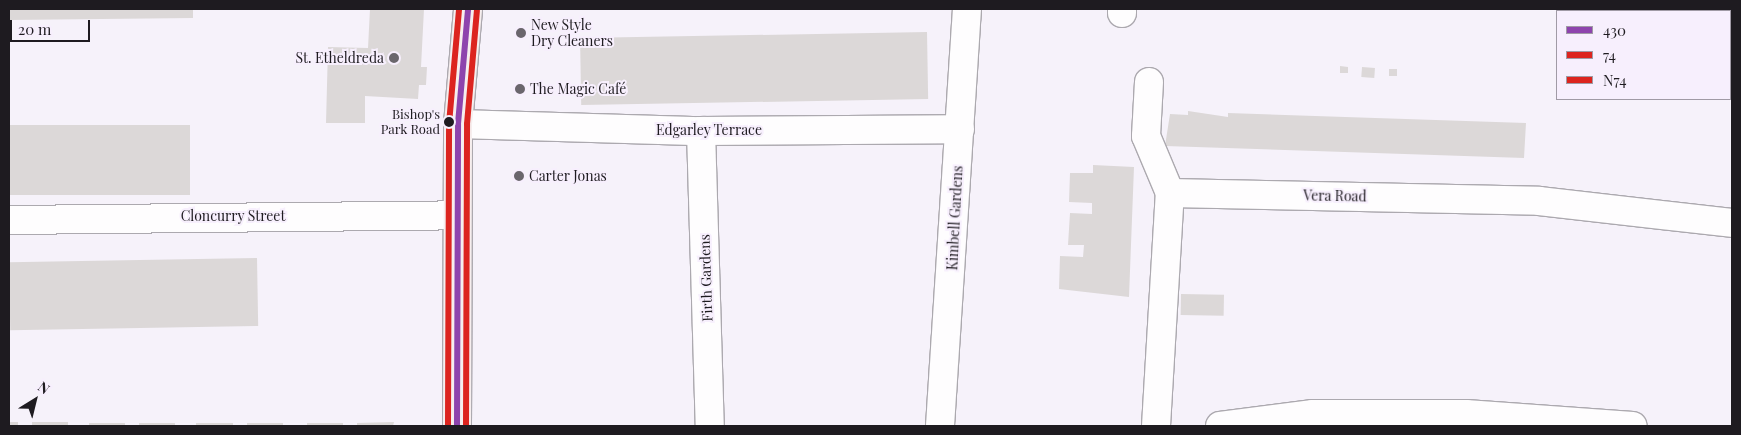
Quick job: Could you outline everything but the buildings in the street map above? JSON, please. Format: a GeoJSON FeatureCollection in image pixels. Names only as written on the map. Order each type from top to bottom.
{"type":"FeatureCollection","features":[{"type":"Feature","properties":{"kind":"main road"},"geometry":{"type":"LineString","coordinates":[[457,426],[458,124],[468,9]]}},
{"type":"Feature","properties":{"kind":"street","name":"Kimbell Gardens"},"geometry":{"type":"LineString","coordinates":[[940,426],[967,9]]}},
{"type":"Feature","properties":{"kind":"street"},"geometry":{"type":"LineString","coordinates":[[1149,82],[1146,136],[1170,193],[1156,426]]}},
{"type":"Feature","properties":{"kind":"street","name":"Edgarley Terrace"},"geometry":{"type":"LineString","coordinates":[[458,124],[700,131],[960,129]]}},
{"type":"Feature","properties":{"kind":"street","name":"Firth Gardens"},"geometry":{"type":"LineString","coordinates":[[700,131],[710,426]]}},
{"type":"Feature","properties":{"kind":"street","name":"Vera Road"},"geometry":{"type":"LineString","coordinates":[[1170,193],[1539,201],[1732,223]]}},
{"type":"Feature","properties":{"kind":"street","name":"Cloncurry Street"},"geometry":{"type":"LineString","coordinates":[[9,220],[457,215]]}},
{"type":"Feature","properties":{"kind":"street"},"geometry":{"type":"LineString","coordinates":[[1220,426],[1314,414],[1466,414],[1633,426]]}},
{"type":"Feature","properties":{"kind":"transit line","name":"N74"},"geometry":{"type":"LineString","coordinates":[[448,426],[449,124],[459,9]]}},
{"type":"Feature","properties":{"kind":"transit line","name":"430"},"geometry":{"type":"LineString","coordinates":[[457,426],[458,124],[468,9]]}},
{"type":"Feature","properties":{"kind":"transit line","name":"74"},"geometry":{"type":"LineString","coordinates":[[466,426],[467,124],[477,10]]}},
{"type":"Feature","properties":{"kind":"place","name":"New Style Dry Cleaners"},"geometry":{"type":"Point","coordinates":[521,33]}},
{"type":"Feature","properties":{"kind":"place","name":"St. Etheldreda"},"geometry":{"type":"Point","coordinates":[394,58]}},
{"type":"Feature","properties":{"kind":"place","name":"The Magic Café"},"geometry":{"type":"Point","coordinates":[520,89]}},
{"type":"Feature","properties":{"kind":"place","name":"Bishop's Park Road"},"geometry":{"type":"Point","coordinates":[449,122]}},
{"type":"Feature","properties":{"kind":"place","name":"Carter Jonas"},"geometry":{"type":"Point","coordinates":[519,176]}}]}
